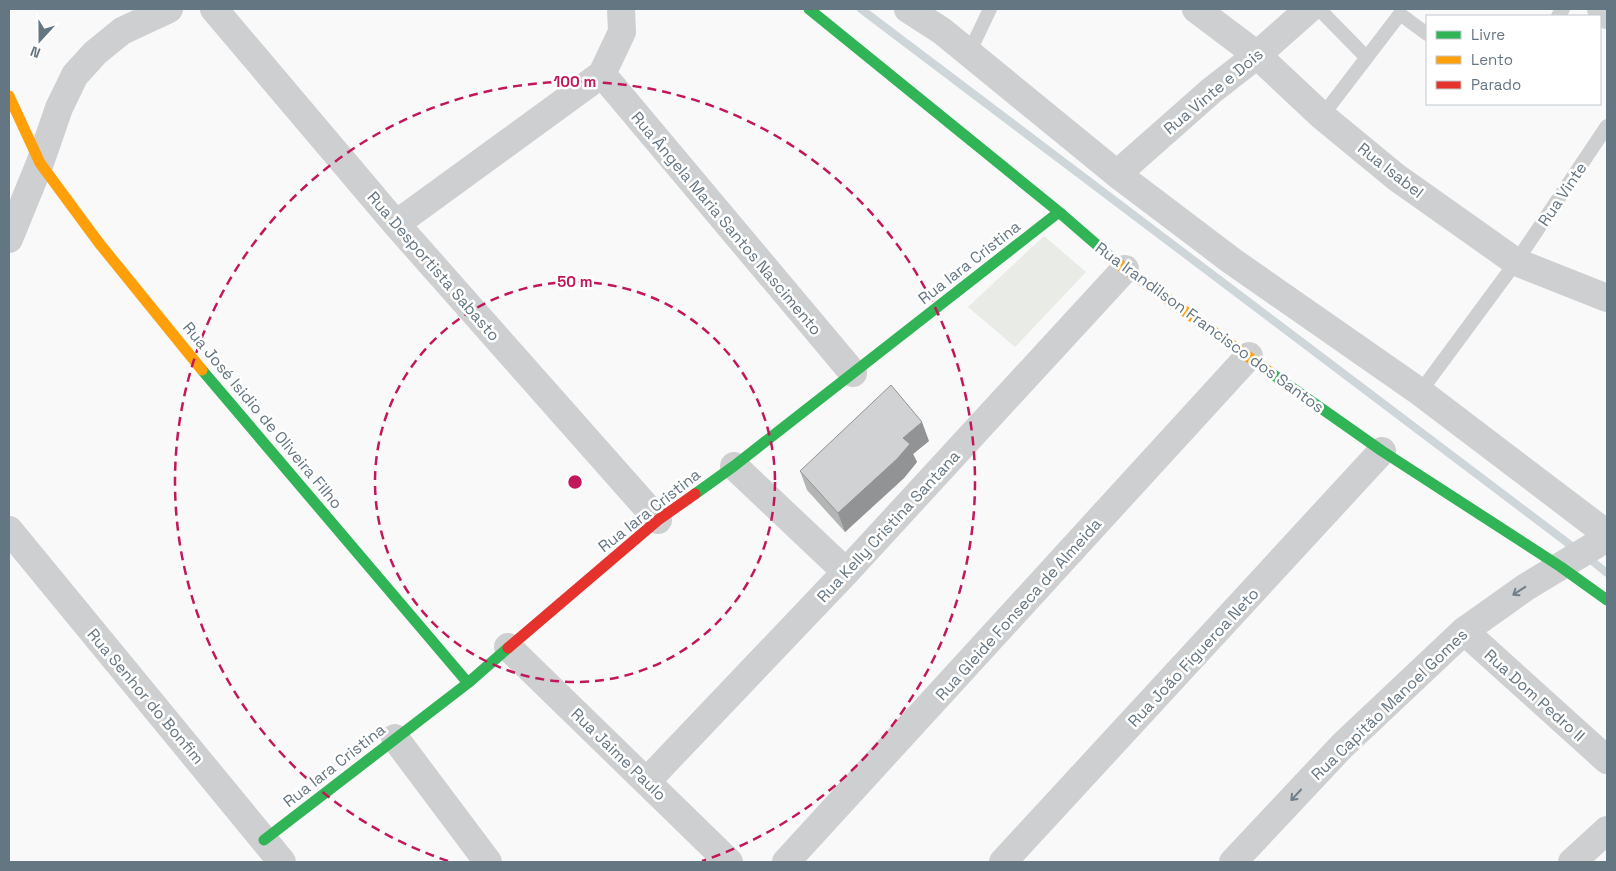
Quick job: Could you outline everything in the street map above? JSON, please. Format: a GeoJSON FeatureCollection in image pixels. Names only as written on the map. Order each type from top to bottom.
{"type":"FeatureCollection","features":[{"type":"Feature","properties":{"kind":"street"},"geometry":{"type":"LineString","coordinates":[[9,239],[40,163],[59,108],[75,75],[95,53],[122,31],[169,9]]}},
{"type":"Feature","properties":{"kind":"street","name":"Rua Desportista Sabasto"},"geometry":{"type":"LineString","coordinates":[[214,9],[396,224],[658,520]]}},
{"type":"Feature","properties":{"kind":"street"},"geometry":{"type":"LineString","coordinates":[[396,224],[602,74],[622,32],[621,9]]}},
{"type":"Feature","properties":{"kind":"street","name":"Rua Irandilson Francisco dos Santos"},"geometry":{"type":"LineString","coordinates":[[809,9],[1125,269],[1382,451],[1561,567],[1607,600]]}},
{"type":"Feature","properties":{"kind":"street"},"geometry":{"type":"LineString","coordinates":[[908,9],[942,31],[1117,174],[1232,261],[1420,392],[1604,538]]}},
{"type":"Feature","properties":{"kind":"street","name":"Rua Isabel"},"geometry":{"type":"LineString","coordinates":[[1196,9],[1257,55],[1322,116],[1396,177],[1516,262],[1607,298]]}},
{"type":"Feature","properties":{"kind":"street","name":"Rua Vinte e Dois"},"geometry":{"type":"LineString","coordinates":[[1117,174],[1211,91],[1257,55],[1309,9]]}},
{"type":"Feature","properties":{"kind":"street"},"geometry":{"type":"LineString","coordinates":[[1601,9],[1607,15]]}},
{"type":"Feature","properties":{"kind":"street","name":"Rua Ângela Maria Santos Nascimento"},"geometry":{"type":"LineString","coordinates":[[602,74],[852,373]]}},
{"type":"Feature","properties":{"kind":"street","name":"Rua José Isidio de Oliveira Filho"},"geometry":{"type":"LineString","coordinates":[[9,96],[40,163],[99,243],[165,326],[468,682]]}},
{"type":"Feature","properties":{"kind":"street","name":"Rua Iara Cristina"},"geometry":{"type":"LineString","coordinates":[[264,840],[468,682],[658,520],[734,466],[1058,212]]}},
{"type":"Feature","properties":{"kind":"street","name":"Rua Kelly Cristina Santana"},"geometry":{"type":"LineString","coordinates":[[647,782],[846,572],[1125,269]]}},
{"type":"Feature","properties":{"kind":"street","name":"Rua Gleide Fonseca de Almeida"},"geometry":{"type":"LineString","coordinates":[[786,862],[1249,356]]}},
{"type":"Feature","properties":{"kind":"street","name":"Rua João Figueroa Neto"},"geometry":{"type":"LineString","coordinates":[[1003,862],[1382,451]]}},
{"type":"Feature","properties":{"kind":"street"},"geometry":{"type":"LineString","coordinates":[[734,466],[846,572]]}},
{"type":"Feature","properties":{"kind":"street","name":"Rua Senhor do Bonfim"},"geometry":{"type":"LineString","coordinates":[[9,530],[281,862]]}},
{"type":"Feature","properties":{"kind":"street","name":"Rua Capitão Manoel Gomes"},"geometry":{"type":"LineString","coordinates":[[1233,862],[1342,746],[1464,631],[1526,587],[1561,567],[1604,538]]}},
{"type":"Feature","properties":{"kind":"street","name":"Rua Dom Pedro II"},"geometry":{"type":"LineString","coordinates":[[1464,631],[1607,760]]}},
{"type":"Feature","properties":{"kind":"street","name":"Rua Jaime Paulo"},"geometry":{"type":"LineString","coordinates":[[508,647],[729,862]]}},
{"type":"Feature","properties":{"kind":"street"},"geometry":{"type":"LineString","coordinates":[[395,738],[488,862]]}},
{"type":"Feature","properties":{"kind":"street"},"geometry":{"type":"LineString","coordinates":[[1572,862],[1607,830]]}},
{"type":"Feature","properties":{"kind":"lane"},"geometry":{"type":"LineString","coordinates":[[969,54],[990,9]]}},
{"type":"Feature","properties":{"kind":"lane"},"geometry":{"type":"LineString","coordinates":[[1319,9],[1366,57]]}},
{"type":"Feature","properties":{"kind":"lane"},"geometry":{"type":"LineString","coordinates":[[1322,116],[1400,14],[1426,33]]}},
{"type":"Feature","properties":{"kind":"lane","name":"Rua Vinte"},"geometry":{"type":"LineString","coordinates":[[1420,392],[1516,262],[1607,126]]}},
{"type":"Feature","properties":{"kind":"shaded area"},"geometry":{"type":"Polygon","coordinates":[[[1044,236],[1086,272],[1015,347],[968,307],[1044,236]]]}},
{"type":"Feature","properties":{"kind":"building"},"geometry":{"type":"Polygon","coordinates":[[[891,385],[922,422],[903,438],[910,444],[897,459],[838,513],[800,471],[891,385]]]}},
{"type":"Feature","properties":{"kind":"waterway"},"geometry":{"type":"LineString","coordinates":[[861,9],[1577,550]]}},
{"type":"Feature","properties":{"kind":"waterway"},"geometry":{"type":"LineString","coordinates":[[1587,557],[1607,573]]}},
{"type":"Feature","properties":{"kind":"traffic: fast"},"geometry":{"type":"LineString","coordinates":[[809,9],[1059,212],[1120,265]]}},
{"type":"Feature","properties":{"kind":"traffic: fast"},"geometry":{"type":"LineString","coordinates":[[695,494],[734,466],[1059,212]]}},
{"type":"Feature","properties":{"kind":"traffic: fast"},"geometry":{"type":"LineString","coordinates":[[202,370],[468,683]]}},
{"type":"Feature","properties":{"kind":"traffic: fast"},"geometry":{"type":"LineString","coordinates":[[1271,373],[1382,451],[1561,567],[1607,600]]}},
{"type":"Feature","properties":{"kind":"traffic: fast"},"geometry":{"type":"LineString","coordinates":[[264,840],[468,683],[508,648]]}},
{"type":"Feature","properties":{"kind":"traffic: slow"},"geometry":{"type":"LineString","coordinates":[[9,96],[40,163],[99,243],[202,370]]}},
{"type":"Feature","properties":{"kind":"traffic: slow"},"geometry":{"type":"LineString","coordinates":[[1120,265],[1271,373]]}},
{"type":"Feature","properties":{"kind":"traffic: jam"},"geometry":{"type":"LineString","coordinates":[[508,648],[658,520],[695,494]]}}]}
